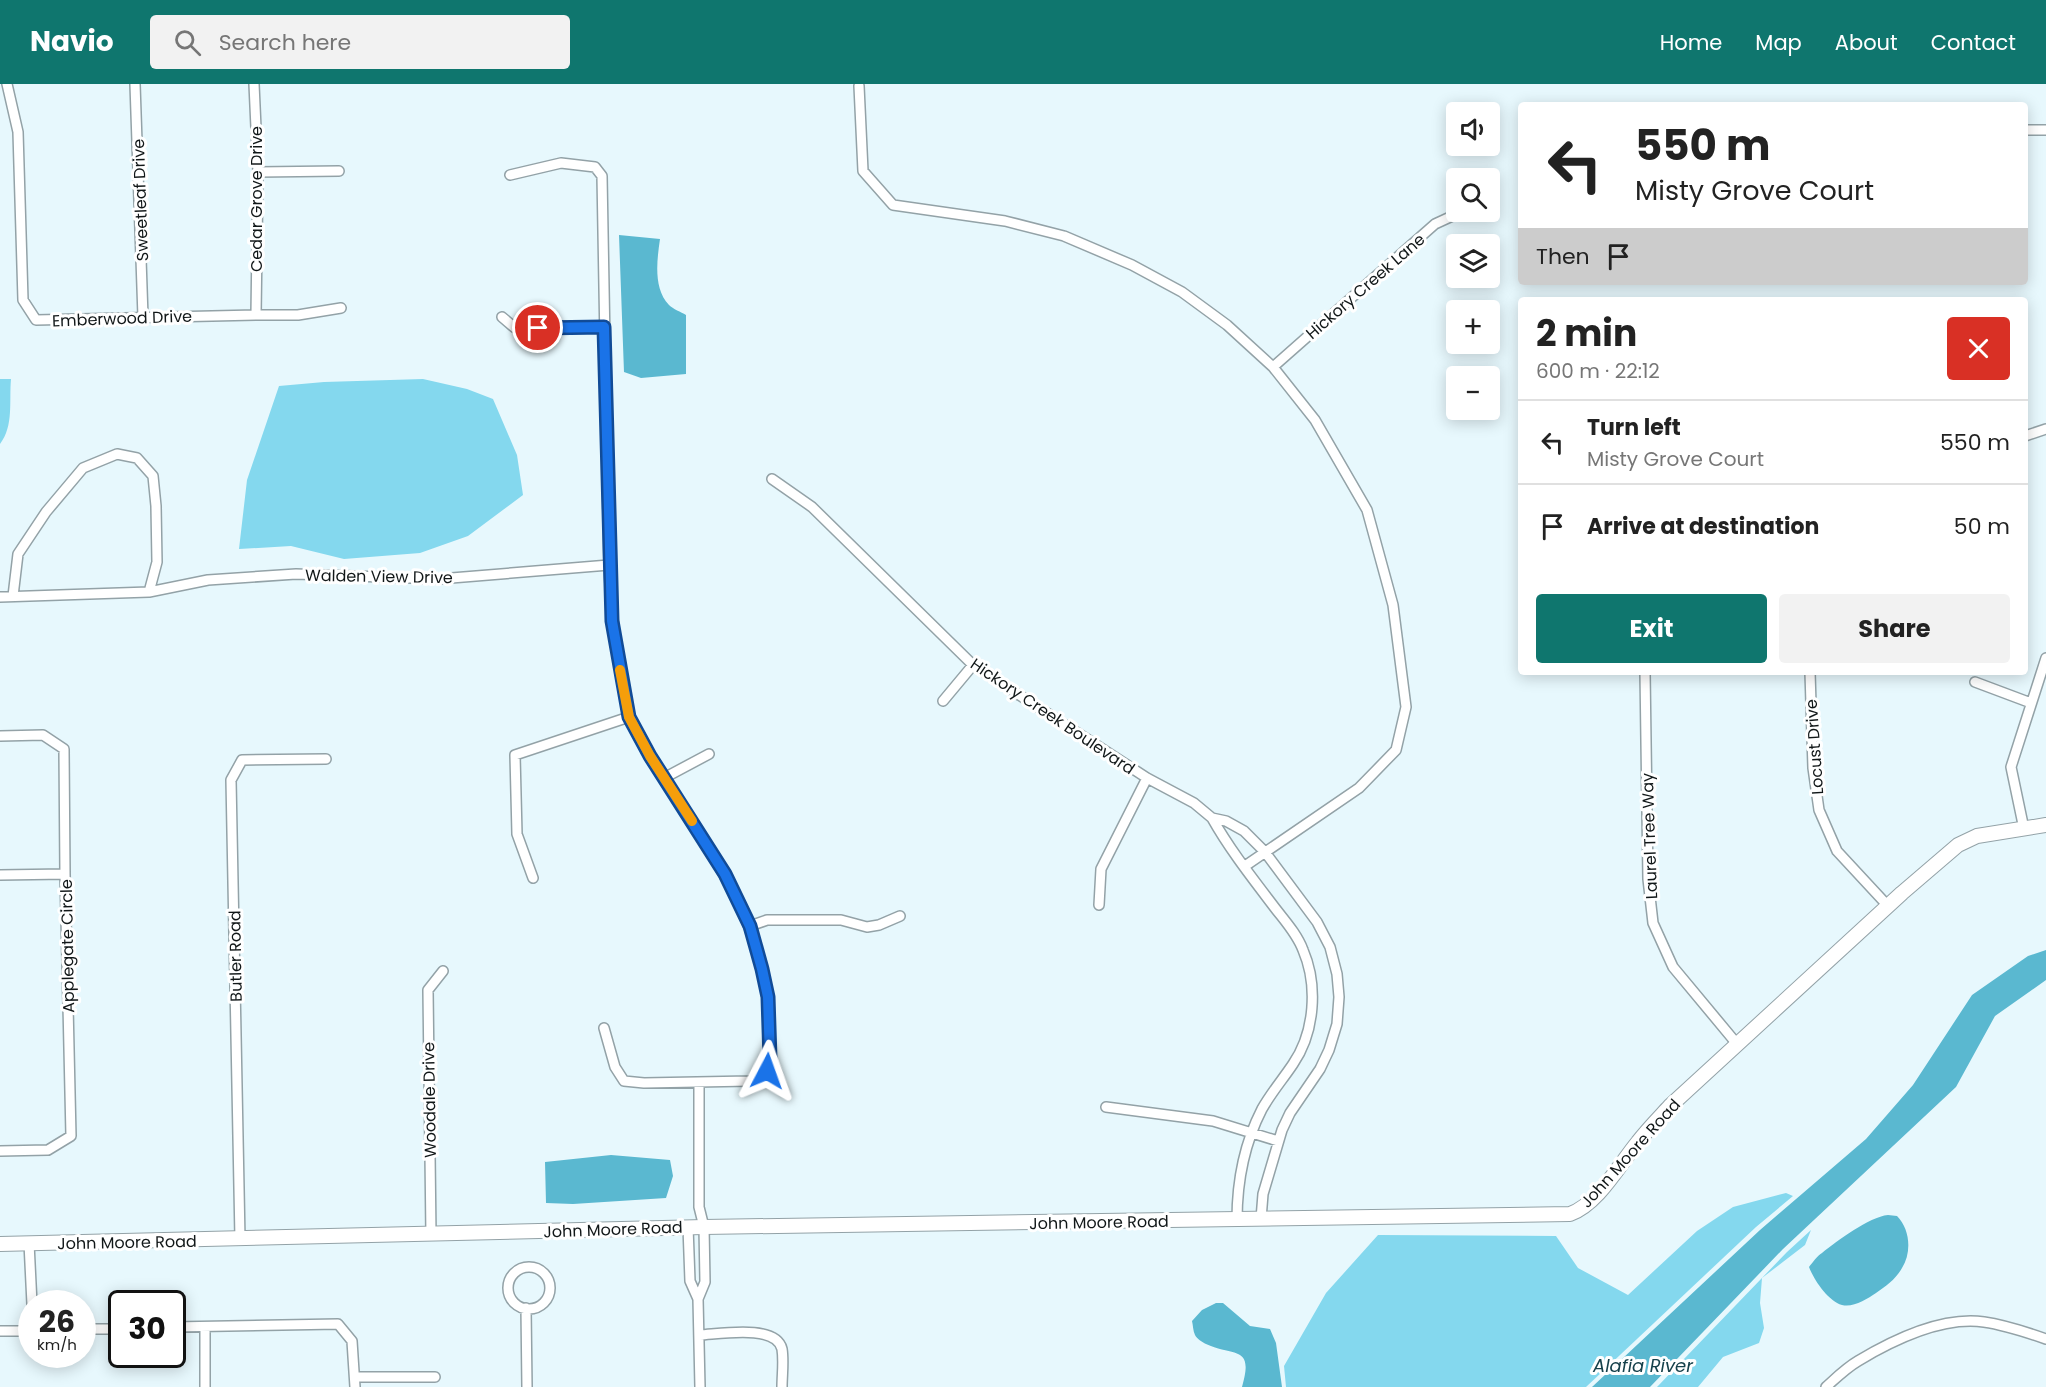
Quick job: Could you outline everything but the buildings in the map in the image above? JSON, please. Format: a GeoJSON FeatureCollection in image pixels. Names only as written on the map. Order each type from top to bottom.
{"type":"FeatureCollection","features":[{"type":"Feature","properties":{"kind":"street","name":"Emberwood Drive"},"geometry":{"type":"LineString","coordinates":[[7,84],[18,132],[23,300],[36,320],[298,315],[341,308]]}},
{"type":"Feature","properties":{"kind":"street","name":"Sweetleaf Drive"},"geometry":{"type":"LineString","coordinates":[[135,84],[143,317]]}},
{"type":"Feature","properties":{"kind":"street","name":"Cedar Grove Drive"},"geometry":{"type":"LineString","coordinates":[[254,84],[258,172],[256,315]]}},
{"type":"Feature","properties":{"kind":"street"},"geometry":{"type":"LineString","coordinates":[[859,86],[863,171],[893,205],[1005,221],[1064,236],[1132,265],[1182,292],[1227,325],[1273,367],[1315,420],[1367,510],[1393,605],[1406,707],[1396,750],[1359,788],[1245,866]]}},
{"type":"Feature","properties":{"kind":"street"},"geometry":{"type":"LineString","coordinates":[[2028,130],[2046,130]]}},
{"type":"Feature","properties":{"kind":"street"},"geometry":{"type":"LineString","coordinates":[[510,175],[561,163],[594,167],[602,176],[609,566],[612,621],[629,717],[664,778],[725,874],[750,926],[768,997],[770,1059],[767,1071],[761,1077],[750,1081],[624,1081],[615,1067],[604,1028]]}},
{"type":"Feature","properties":{"kind":"street"},"geometry":{"type":"LineString","coordinates":[[258,172],[339,171]]}},
{"type":"Feature","properties":{"kind":"street","name":"Hickory Creek Lane"},"geometry":{"type":"LineString","coordinates":[[1273,367],[1435,224],[1446,219]]}},
{"type":"Feature","properties":{"kind":"street"},"geometry":{"type":"LineString","coordinates":[[502,317],[515,328],[604,327]]}},
{"type":"Feature","properties":{"kind":"street"},"geometry":{"type":"LineString","coordinates":[[2028,435],[2046,429]]}},
{"type":"Feature","properties":{"kind":"street"},"geometry":{"type":"LineString","coordinates":[[14,596],[18,554],[46,512],[83,468],[117,454],[137,458],[153,476],[157,562],[149,592]]}},
{"type":"Feature","properties":{"kind":"street","name":"Hickory Creek Boulevard"},"geometry":{"type":"LineString","coordinates":[[772,479],[812,507],[973,665],[1147,778],[1194,803],[1212,818],[1302,947],[1310,972],[1312,992],[1306,1039],[1293,1064],[1262,1109],[1252,1133],[1239,1178],[1237,1220]]}},
{"type":"Feature","properties":{"kind":"street","name":"Walden View Drive"},"geometry":{"type":"LineString","coordinates":[[0,597],[149,592],[208,580],[296,574],[439,579],[609,566]]}},
{"type":"Feature","properties":{"kind":"street"},"geometry":{"type":"LineString","coordinates":[[2024,829],[2011,767],[2046,658]]}},
{"type":"Feature","properties":{"kind":"street"},"geometry":{"type":"LineString","coordinates":[[943,701],[973,665]]}},
{"type":"Feature","properties":{"kind":"street","name":"Laurel Tree Way"},"geometry":{"type":"LineString","coordinates":[[1645,675],[1648,879],[1653,923],[1673,967],[1737,1044]]}},
{"type":"Feature","properties":{"kind":"street","name":"Locust Drive"},"geometry":{"type":"LineString","coordinates":[[1810,675],[1814,768],[1819,810],[1837,851],[1888,906]]}},
{"type":"Feature","properties":{"kind":"street"},"geometry":{"type":"LineString","coordinates":[[1975,682],[2031,703]]}},
{"type":"Feature","properties":{"kind":"street"},"geometry":{"type":"LineString","coordinates":[[533,878],[517,834],[515,755],[629,717]]}},
{"type":"Feature","properties":{"kind":"street","name":"Applegate Circle"},"geometry":{"type":"LineString","coordinates":[[0,736],[43,735],[64,749],[71,1136],[48,1150],[0,1151]]}},
{"type":"Feature","properties":{"kind":"street"},"geometry":{"type":"LineString","coordinates":[[664,778],[709,754]]}},
{"type":"Feature","properties":{"kind":"street","name":"Butler Road"},"geometry":{"type":"LineString","coordinates":[[240,1239],[231,780],[242,760],[326,759]]}},
{"type":"Feature","properties":{"kind":"street"},"geometry":{"type":"LineString","coordinates":[[1099,905],[1101,869],[1147,778]]}},
{"type":"Feature","properties":{"kind":"street","name":"Hickory Creek Boulevard"},"geometry":{"type":"LineString","coordinates":[[1212,818],[1235,825],[1265,852],[1325,935],[1334,960],[1339,991],[1337,1024],[1329,1050],[1320,1069],[1290,1113],[1278,1141],[1263,1194],[1261,1219]]}},
{"type":"Feature","properties":{"kind":"street","name":"John Moore Road"},"geometry":{"type":"LineString","coordinates":[[0,1244],[688,1227],[1570,1214],[1584,1207],[1595,1196],[1660,1116],[1888,906],[1964,841],[1977,836],[2046,825]]}},
{"type":"Feature","properties":{"kind":"street"},"geometry":{"type":"LineString","coordinates":[[0,875],[65,874]]}},
{"type":"Feature","properties":{"kind":"street"},"geometry":{"type":"LineString","coordinates":[[750,926],[767,920],[842,920],[867,927],[879,925],[900,916]]}},
{"type":"Feature","properties":{"kind":"street","name":"Woodale Drive"},"geometry":{"type":"LineString","coordinates":[[431,1235],[428,990],[443,971]]}},
{"type":"Feature","properties":{"kind":"street"},"geometry":{"type":"LineString","coordinates":[[698,1299],[705,1282],[704,1227],[699,1206],[699,1082]]}},
{"type":"Feature","properties":{"kind":"street"},"geometry":{"type":"LineString","coordinates":[[1106,1107],[1213,1121],[1278,1141]]}},
{"type":"Feature","properties":{"kind":"street"},"geometry":{"type":"LineString","coordinates":[[688,1227],[690,1281],[698,1299],[700,1387]]}},
{"type":"Feature","properties":{"kind":"street"},"geometry":{"type":"LineString","coordinates":[[29,1244],[31,1290]]}},
{"type":"Feature","properties":{"kind":"street"},"geometry":{"type":"LineString","coordinates":[[526,1267],[533,1267],[545,1274],[548,1280],[548,1294],[540,1305],[526,1308],[510,1298],[508,1285],[514,1273],[526,1267]]}},
{"type":"Feature","properties":{"kind":"street"},"geometry":{"type":"LineString","coordinates":[[689,1267],[705,1267]]}},
{"type":"Feature","properties":{"kind":"street"},"geometry":{"type":"LineString","coordinates":[[526,1308],[527,1387]]}},
{"type":"Feature","properties":{"kind":"street"},"geometry":{"type":"LineString","coordinates":[[1826,1387],[1857,1362],[1910,1335],[1943,1324],[1982,1321],[2046,1339]]}},
{"type":"Feature","properties":{"kind":"street"},"geometry":{"type":"LineString","coordinates":[[186,1327],[338,1324],[352,1341],[355,1387]]}},
{"type":"Feature","properties":{"kind":"street"},"geometry":{"type":"LineString","coordinates":[[205,1327],[205,1387]]}},
{"type":"Feature","properties":{"kind":"street"},"geometry":{"type":"LineString","coordinates":[[0,1331],[18,1331]]}},
{"type":"Feature","properties":{"kind":"street"},"geometry":{"type":"LineString","coordinates":[[700,1335],[757,1333],[768,1334],[775,1338],[782,1351],[782,1387]]}},
{"type":"Feature","properties":{"kind":"street"},"geometry":{"type":"LineString","coordinates":[[355,1377],[435,1377]]}},
{"type":"Feature","properties":{"kind":"shaded area"},"geometry":{"type":"Polygon","coordinates":[[[0,379],[11,379],[9,421],[0,444],[0,379]]]}},
{"type":"Feature","properties":{"kind":"shaded area"},"geometry":{"type":"Polygon","coordinates":[[[423,379],[467,389],[493,399],[517,455],[523,495],[468,536],[420,553],[344,559],[291,546],[239,549],[247,480],[279,386],[324,382],[423,379]]]}},
{"type":"Feature","properties":{"kind":"shaded area"},"geometry":{"type":"Polygon","coordinates":[[[1786,1193],[1793,1196],[1756,1227],[1586,1387],[1286,1387],[1284,1366],[1326,1293],[1378,1235],[1556,1236],[1578,1268],[1628,1295],[1697,1231],[1733,1207],[1786,1193]]]}},
{"type":"Feature","properties":{"kind":"shaded area"},"geometry":{"type":"Polygon","coordinates":[[[1811,1230],[1805,1245],[1762,1278],[1760,1303],[1764,1328],[1759,1343],[1723,1357],[1698,1387],[1657,1387],[1787,1252],[1811,1230]]]}},
{"type":"Feature","properties":{"kind":"water"},"geometry":{"type":"Polygon","coordinates":[[[619,235],[660,239],[657,274],[660,290],[669,305],[686,315],[686,374],[641,378],[624,372],[619,235]]]}},
{"type":"Feature","properties":{"kind":"water","name":"Alafia River"},"geometry":{"type":"Polygon","coordinates":[[[2046,950],[2046,980],[1995,1016],[1956,1087],[1783,1249],[1650,1387],[1592,1387],[1760,1230],[1866,1139],[1913,1085],[1972,995],[2028,956],[2046,950]]]}},
{"type":"Feature","properties":{"kind":"water"},"geometry":{"type":"Polygon","coordinates":[[[611,1155],[670,1160],[673,1176],[666,1198],[573,1204],[546,1203],[545,1162],[611,1155]]]}},
{"type":"Feature","properties":{"kind":"water"},"geometry":{"type":"Polygon","coordinates":[[[1888,1215],[1897,1216],[1907,1234],[1907,1255],[1902,1268],[1890,1282],[1864,1300],[1846,1306],[1837,1303],[1822,1289],[1809,1267],[1820,1254],[1854,1230],[1872,1220],[1888,1215]]]}},
{"type":"Feature","properties":{"kind":"water"},"geometry":{"type":"Polygon","coordinates":[[[1216,1303],[1223,1303],[1250,1326],[1270,1329],[1276,1343],[1282,1387],[1242,1387],[1246,1364],[1244,1358],[1233,1352],[1206,1344],[1196,1336],[1192,1321],[1202,1310],[1216,1303]]]}},
{"type":"Feature","properties":{"kind":"slow traffic"},"geometry":{"type":"LineString","coordinates":[[620,670],[629,717],[650,756],[692,821]]}},
{"type":"Feature","properties":{"kind":"route"},"geometry":{"type":"LineString","coordinates":[[538,328],[604,327],[612,621],[629,717],[650,756],[725,874],[750,926],[768,997],[770,1059],[767,1071]]}}]}
